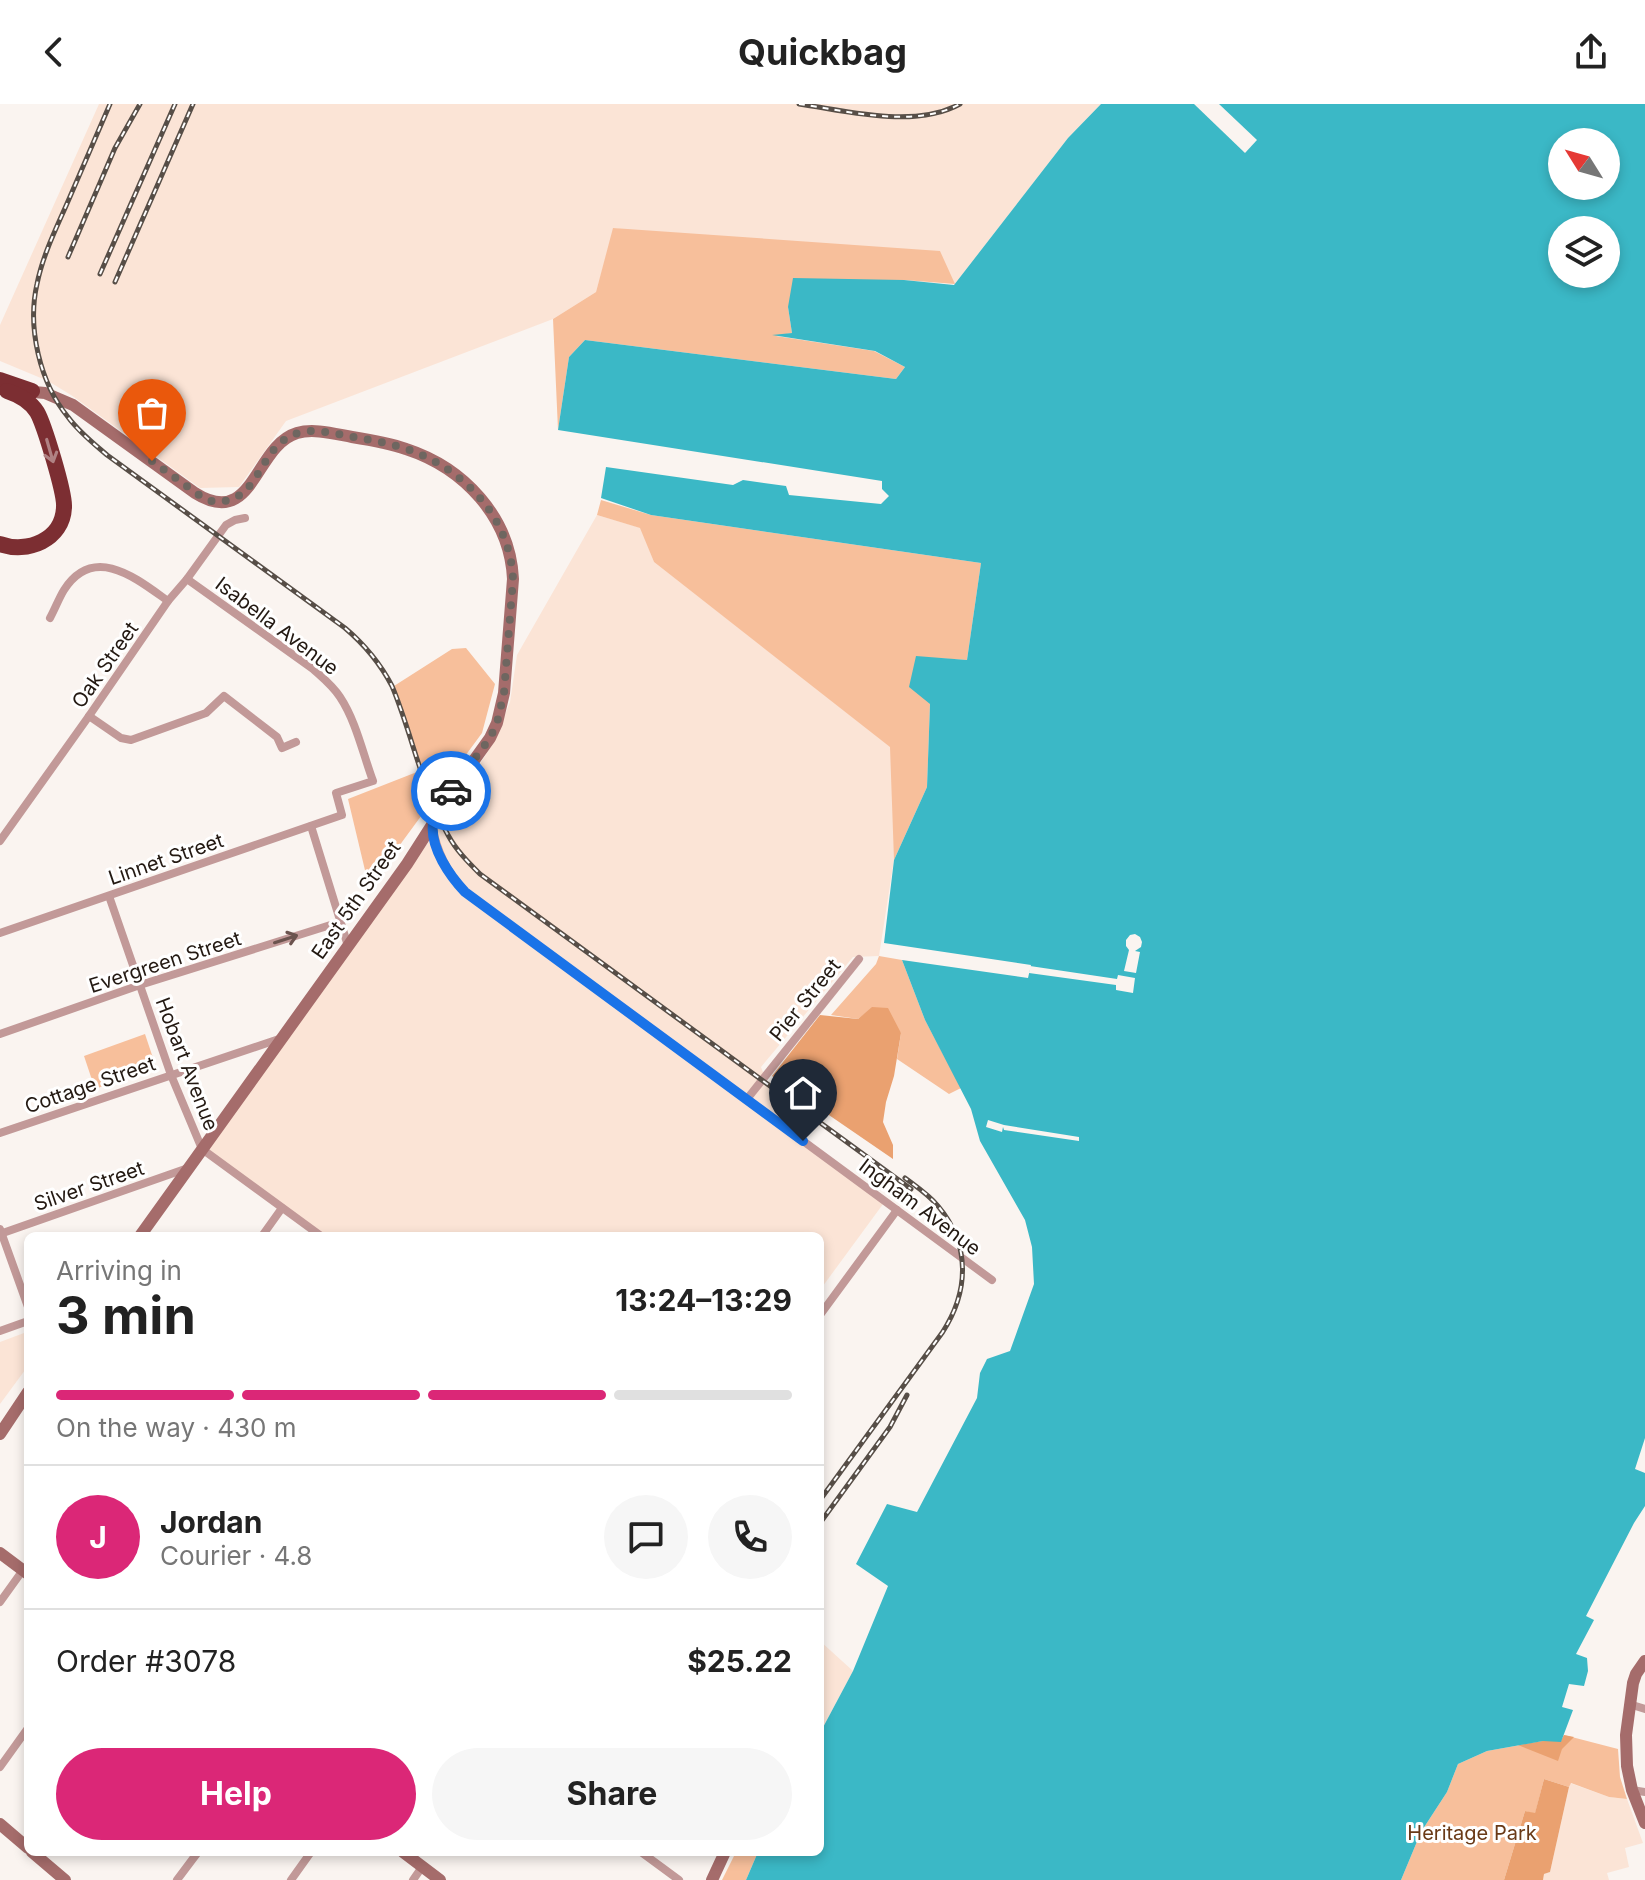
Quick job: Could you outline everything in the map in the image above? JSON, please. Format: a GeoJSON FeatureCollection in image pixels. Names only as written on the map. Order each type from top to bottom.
{"type":"FeatureCollection","features":[{"type":"Feature","properties":{"kind":"highway"},"geometry":{"type":"LineString","coordinates":[[2,387],[32,391]]}},
{"type":"Feature","properties":{"kind":"highway"},"geometry":{"type":"LineString","coordinates":[[0,544],[15,548],[41,542],[53,534],[64,509],[59,480],[37,413],[29,403],[2,387]]}},
{"type":"Feature","properties":{"kind":"street","name":"East 5th Street"},"geometry":{"type":"LineString","coordinates":[[32,391],[73,405],[195,493],[217,502],[237,498],[283,439],[299,432],[318,431],[408,449],[429,458],[470,486],[499,525],[512,561],[504,693],[490,738],[348,947],[143,1232]]}},
{"type":"Feature","properties":{"kind":"street","name":"Oak Street"},"geometry":{"type":"LineString","coordinates":[[0,841],[168,601],[226,525],[245,518]]}},
{"type":"Feature","properties":{"kind":"street"},"geometry":{"type":"LineString","coordinates":[[50,618],[65,588],[89,568],[119,570],[168,601]]}},
{"type":"Feature","properties":{"kind":"street","name":"Isabella Avenue"},"geometry":{"type":"LineString","coordinates":[[187,579],[313,669],[341,699],[373,781],[336,793],[342,815]]}},
{"type":"Feature","properties":{"kind":"street"},"geometry":{"type":"LineString","coordinates":[[89,716],[121,738],[131,740],[196,718],[214,707],[224,696],[277,737],[282,748],[296,742]]}},
{"type":"Feature","properties":{"kind":"street","name":"Linnet Street"},"geometry":{"type":"LineString","coordinates":[[0,933],[342,815]]}},
{"type":"Feature","properties":{"kind":"street"},"geometry":{"type":"LineString","coordinates":[[0,821],[9,828]]}},
{"type":"Feature","properties":{"kind":"street","name":"Ingham Avenue"},"geometry":{"type":"LineString","coordinates":[[432,825],[440,856],[453,879],[465,892],[992,1280]]}},
{"type":"Feature","properties":{"kind":"street"},"geometry":{"type":"LineString","coordinates":[[311,826],[348,947]]}},
{"type":"Feature","properties":{"kind":"street","name":"Hobart Avenue"},"geometry":{"type":"LineString","coordinates":[[109,896],[171,1075],[202,1149],[315,1232]]}},
{"type":"Feature","properties":{"kind":"street","name":"Evergreen Street"},"geometry":{"type":"LineString","coordinates":[[0,1034],[140,985],[340,922]]}},
{"type":"Feature","properties":{"kind":"street","name":"Pier Street"},"geometry":{"type":"LineString","coordinates":[[747,1099],[859,959]]}},
{"type":"Feature","properties":{"kind":"street","name":"Cottage Street"},"geometry":{"type":"LineString","coordinates":[[0,1133],[282,1038]]}},
{"type":"Feature","properties":{"kind":"street","name":"Silver Street"},"geometry":{"type":"LineString","coordinates":[[1,1232],[190,1168]]}},
{"type":"Feature","properties":{"kind":"street"},"geometry":{"type":"LineString","coordinates":[[265,1232],[282,1208]]}},
{"type":"Feature","properties":{"kind":"street"},"geometry":{"type":"LineString","coordinates":[[824,1310],[897,1210]]}},
{"type":"Feature","properties":{"kind":"street"},"geometry":{"type":"LineString","coordinates":[[1,1232],[24,1296]]}},
{"type":"Feature","properties":{"kind":"street"},"geometry":{"type":"LineString","coordinates":[[0,1331],[24,1322]]}},
{"type":"Feature","properties":{"kind":"street"},"geometry":{"type":"LineString","coordinates":[[0,1434],[24,1399]]}},
{"type":"Feature","properties":{"kind":"street"},"geometry":{"type":"LineString","coordinates":[[0,1553],[24,1571]]}},
{"type":"Feature","properties":{"kind":"street"},"geometry":{"type":"LineString","coordinates":[[0,1602],[24,1573]]}},
{"type":"Feature","properties":{"kind":"street"},"geometry":{"type":"LineString","coordinates":[[1645,1661],[1634,1678],[1626,1751],[1628,1774],[1638,1791],[1645,1823]]}},
{"type":"Feature","properties":{"kind":"street"},"geometry":{"type":"LineString","coordinates":[[1629,1704],[1645,1709]]}},
{"type":"Feature","properties":{"kind":"street"},"geometry":{"type":"LineString","coordinates":[[0,1767],[24,1734]]}},
{"type":"Feature","properties":{"kind":"street"},"geometry":{"type":"LineString","coordinates":[[0,1824],[24,1845]]}},
{"type":"Feature","properties":{"kind":"street"},"geometry":{"type":"LineString","coordinates":[[37,1856],[65,1880]]}},
{"type":"Feature","properties":{"kind":"street"},"geometry":{"type":"LineString","coordinates":[[177,1880],[195,1856]]}},
{"type":"Feature","properties":{"kind":"street"},"geometry":{"type":"LineString","coordinates":[[291,1880],[308,1856]]}},
{"type":"Feature","properties":{"kind":"street"},"geometry":{"type":"LineString","coordinates":[[408,1856],[440,1880]]}},
{"type":"Feature","properties":{"kind":"street"},"geometry":{"type":"LineString","coordinates":[[646,1856],[679,1880]]}},
{"type":"Feature","properties":{"kind":"street"},"geometry":{"type":"LineString","coordinates":[[712,1880],[723,1856]]}},
{"type":"Feature","properties":{"kind":"street"},"geometry":{"type":"LineString","coordinates":[[413,1880],[422,1867]]}},
{"type":"Feature","properties":{"kind":"shaded area"},"geometry":{"type":"Polygon","coordinates":[[[99,104],[1101,104],[1068,138],[955,284],[614,228],[596,292],[553,319],[286,421],[239,487],[200,488],[71,395],[48,381],[0,361],[0,325],[99,104]]]}},
{"type":"Feature","properties":{"kind":"shaded area"},"geometry":{"type":"Polygon","coordinates":[[[597,515],[641,528],[654,562],[891,747],[895,853],[879,956],[853,957],[761,1067],[782,1121],[886,1200],[824,1285],[824,1232],[319,1232],[203,1147],[363,934],[440,826],[494,742],[510,702],[517,655],[597,515]]]}},
{"type":"Feature","properties":{"kind":"shaded area"},"geometry":{"type":"Polygon","coordinates":[[[872,1007],[888,1008],[901,1033],[883,1122],[893,1145],[893,1159],[772,1076],[820,1015],[858,1019],[872,1007]]]}},
{"type":"Feature","properties":{"kind":"shaded area"},"geometry":{"type":"Polygon","coordinates":[[[24,1333],[24,1371],[0,1404],[0,1342],[24,1333]]]}},
{"type":"Feature","properties":{"kind":"shaded area"},"geometry":{"type":"Polygon","coordinates":[[[824,1645],[853,1671],[824,1725],[824,1645]]]}},
{"type":"Feature","properties":{"kind":"shaded area"},"geometry":{"type":"Polygon","coordinates":[[[1564,1735],[1574,1737],[1562,1749],[1558,1761],[1518,1745],[1561,1741],[1564,1735]]]}},
{"type":"Feature","properties":{"kind":"shaded area"},"geometry":{"type":"Polygon","coordinates":[[[1544,1779],[1569,1787],[1550,1872],[1544,1874],[1543,1880],[1504,1880],[1525,1811],[1535,1813],[1544,1779]]]}},
{"type":"Feature","properties":{"kind":"shaded area"},"geometry":{"type":"Polygon","coordinates":[[[1570,1783],[1609,1797],[1627,1799],[1643,1843],[1625,1848],[1629,1867],[1607,1873],[1609,1880],[1543,1880],[1544,1874],[1550,1872],[1570,1783]]]}},
{"type":"Feature","properties":{"kind":"green space"},"geometry":{"type":"Polygon","coordinates":[[[613,228],[940,251],[955,284],[904,280],[788,307],[792,333],[776,336],[874,351],[905,367],[896,379],[585,340],[569,357],[558,430],[553,319],[596,292],[613,228]]]}},
{"type":"Feature","properties":{"kind":"green space"},"geometry":{"type":"Polygon","coordinates":[[[601,500],[651,515],[981,563],[967,660],[916,657],[930,704],[927,787],[894,860],[890,747],[654,562],[640,528],[597,515],[601,500]]]}},
{"type":"Feature","properties":{"kind":"green space"},"geometry":{"type":"Polygon","coordinates":[[[466,648],[495,684],[482,733],[369,887],[348,799],[422,770],[394,686],[452,649],[466,648]]]}},
{"type":"Feature","properties":{"kind":"green space"},"geometry":{"type":"Polygon","coordinates":[[[879,956],[902,960],[925,1020],[961,1088],[949,1094],[897,1059],[901,1033],[872,1008],[858,1019],[831,1015],[876,964],[879,956]]]}},
{"type":"Feature","properties":{"kind":"green space"},"geometry":{"type":"Polygon","coordinates":[[[145,1034],[156,1067],[95,1089],[84,1056],[145,1034]]]}},
{"type":"Feature","properties":{"kind":"green space","name":"Heritage Park"},"geometry":{"type":"Polygon","coordinates":[[[1564,1735],[1618,1749],[1620,1777],[1627,1799],[1609,1797],[1571,1783],[1569,1787],[1544,1779],[1535,1814],[1525,1811],[1504,1880],[1401,1880],[1421,1832],[1447,1792],[1458,1764],[1487,1751],[1543,1741],[1561,1741],[1564,1735]]]}},
{"type":"Feature","properties":{"kind":"green space"},"geometry":{"type":"Polygon","coordinates":[[[734,1856],[756,1856],[746,1880],[722,1880],[734,1856]]]}},
{"type":"Feature","properties":{"kind":"water"},"geometry":{"type":"Polygon","coordinates":[[[1101,104],[1645,104],[1645,1438],[1635,1469],[1645,1473],[1645,1506],[1586,1616],[1594,1620],[1576,1654],[1587,1658],[1588,1671],[1584,1686],[1569,1684],[1562,1707],[1573,1710],[1561,1742],[1543,1741],[1487,1751],[1458,1764],[1447,1792],[1421,1832],[1401,1880],[746,1880],[756,1856],[824,1856],[824,1725],[853,1671],[888,1586],[856,1564],[887,1504],[917,1512],[977,1398],[980,1373],[987,1359],[1010,1351],[1034,1284],[1032,1247],[1025,1220],[980,1141],[971,1109],[925,1020],[902,960],[1028,978],[1031,965],[884,943],[894,860],[927,787],[930,704],[909,687],[916,656],[967,660],[981,563],[651,515],[601,498],[606,467],[733,485],[743,480],[786,486],[789,495],[881,504],[889,496],[882,489],[882,481],[558,430],[569,357],[585,340],[896,379],[905,367],[875,351],[772,335],[792,333],[788,307],[793,278],[904,280],[954,285],[1068,138],[1101,104]]]}},
{"type":"Feature","properties":{"kind":"pier"},"geometry":{"type":"Polygon","coordinates":[[[1194,104],[1219,104],[1257,140],[1245,153],[1194,104]]]}},
{"type":"Feature","properties":{"kind":"pier"},"geometry":{"type":"Polygon","coordinates":[[[1135,934],[1142,942],[1135,951],[1140,952],[1136,973],[1124,971],[1129,950],[1126,940],[1135,934]]]}},
{"type":"Feature","properties":{"kind":"pier"},"geometry":{"type":"Polygon","coordinates":[[[1030,966],[1117,979],[1118,975],[1135,978],[1133,993],[1116,990],[1116,985],[1029,973],[1030,966]]]}},
{"type":"Feature","properties":{"kind":"pier"},"geometry":{"type":"Polygon","coordinates":[[[988,1120],[1079,1137],[1079,1141],[1004,1130],[1003,1127],[1002,1132],[986,1127],[988,1120]]]}},
{"type":"Feature","properties":{"kind":"railway"},"geometry":{"type":"LineString","coordinates":[[110,104],[47,251],[34,301],[35,336],[43,372],[68,417],[107,455],[345,628],[365,648],[392,686],[424,780],[448,835],[480,874],[911,1189]]}},
{"type":"Feature","properties":{"kind":"railway"},"geometry":{"type":"LineString","coordinates":[[68,257],[115,148],[140,104]]}},
{"type":"Feature","properties":{"kind":"railway"},"geometry":{"type":"LineString","coordinates":[[100,274],[175,104]]}},
{"type":"Feature","properties":{"kind":"railway"},"geometry":{"type":"LineString","coordinates":[[115,282],[193,104]]}},
{"type":"Feature","properties":{"kind":"railway"},"geometry":{"type":"LineString","coordinates":[[799,104],[859,114],[902,117],[922,116],[960,104]]}},
{"type":"Feature","properties":{"kind":"railway"},"geometry":{"type":"LineString","coordinates":[[824,1495],[942,1333],[957,1301],[962,1269],[956,1237],[938,1206],[905,1178]]}},
{"type":"Feature","properties":{"kind":"railway"},"geometry":{"type":"LineString","coordinates":[[824,1518],[890,1427],[907,1395]]}},
{"type":"Feature","properties":{"kind":"way so far"},"geometry":{"type":"LineString","coordinates":[[152,461],[206,500],[229,502],[247,489],[283,439],[299,432],[318,431],[408,449],[429,458],[470,486],[499,525],[512,561],[513,579],[504,693],[497,723],[490,738],[451,791]]}},
{"type":"Feature","properties":{"kind":"route"},"geometry":{"type":"LineString","coordinates":[[451,791],[432,825],[440,856],[453,879],[465,892],[803,1141]]}}]}
